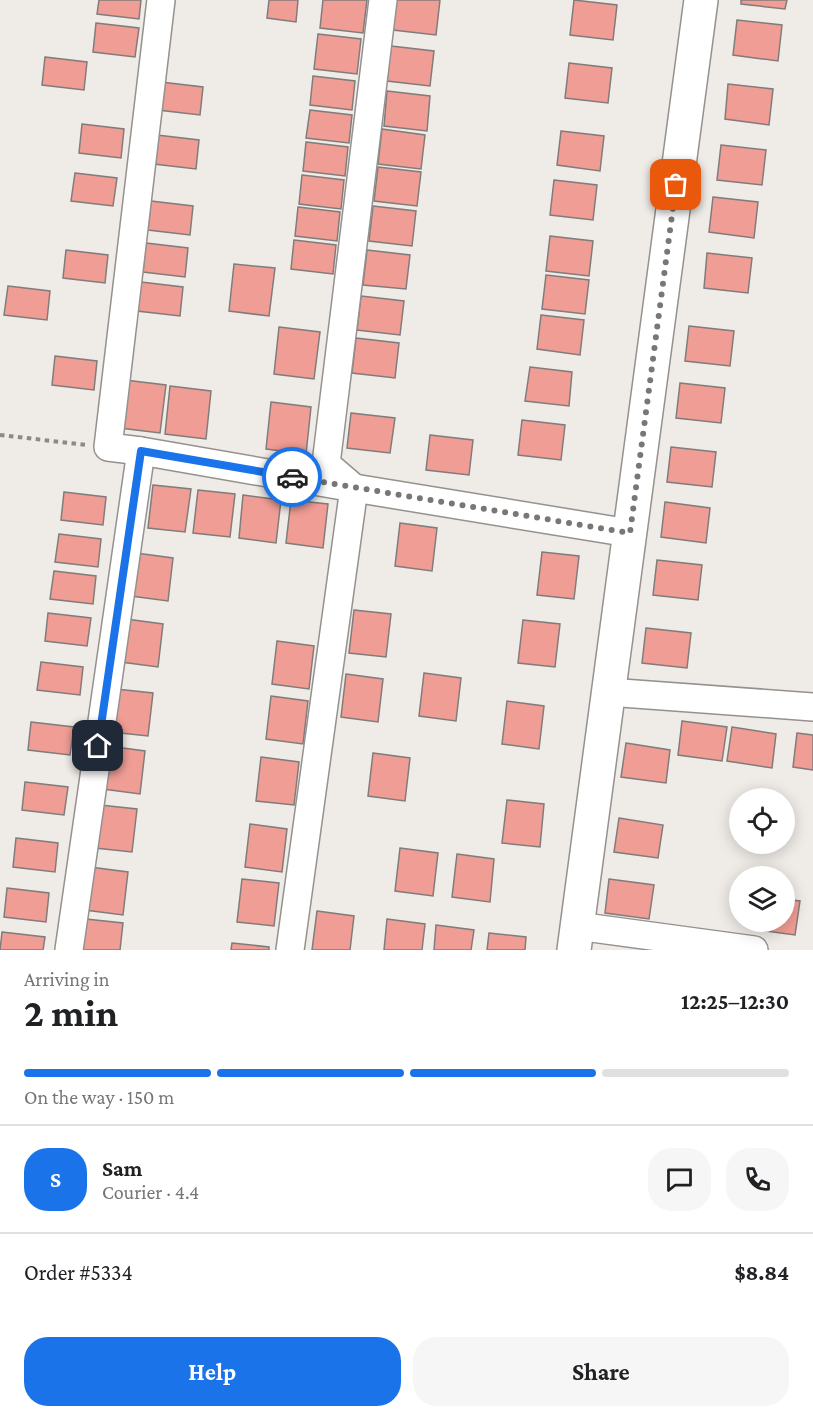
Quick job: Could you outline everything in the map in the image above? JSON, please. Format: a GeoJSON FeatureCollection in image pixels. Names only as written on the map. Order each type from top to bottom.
{"type":"FeatureCollection","features":[{"type":"Feature","properties":{"kind":"main road"},"geometry":{"type":"LineString","coordinates":[[575,938],[701,0]]}},
{"type":"Feature","properties":{"kind":"street"},"geometry":{"type":"LineString","coordinates":[[161,0],[108,447],[630,533]]}},
{"type":"Feature","properties":{"kind":"street"},"geometry":{"type":"LineString","coordinates":[[354,488],[326,464],[383,0]]}},
{"type":"Feature","properties":{"kind":"street"},"geometry":{"type":"LineString","coordinates":[[69,950],[141,451]]}},
{"type":"Feature","properties":{"kind":"street"},"geometry":{"type":"LineString","coordinates":[[290,950],[354,488]]}},
{"type":"Feature","properties":{"kind":"street"},"geometry":{"type":"LineString","coordinates":[[608,692],[813,707]]}},
{"type":"Feature","properties":{"kind":"street"},"geometry":{"type":"LineString","coordinates":[[575,938],[754,950]]}},
{"type":"Feature","properties":{"kind":"path"},"geometry":{"type":"LineString","coordinates":[[0,435],[108,447]]}},
{"type":"Feature","properties":{"kind":"building"},"geometry":{"type":"Polygon","coordinates":[[[99,0],[141,0],[139,19],[97,14],[99,0]]]}},
{"type":"Feature","properties":{"kind":"building"},"geometry":{"type":"Polygon","coordinates":[[[269,0],[298,0],[296,22],[267,18],[269,0]]]}},
{"type":"Feature","properties":{"kind":"building"},"geometry":{"type":"Polygon","coordinates":[[[323,0],[367,0],[363,33],[320,28],[323,0]]]}},
{"type":"Feature","properties":{"kind":"building"},"geometry":{"type":"Polygon","coordinates":[[[396,0],[440,0],[436,35],[393,30],[396,0]]]}},
{"type":"Feature","properties":{"kind":"building"},"geometry":{"type":"Polygon","coordinates":[[[574,0],[617,5],[613,40],[570,35],[574,0]]]}},
{"type":"Feature","properties":{"kind":"building"},"geometry":{"type":"Polygon","coordinates":[[[741,0],[787,0],[785,9],[741,4],[741,0]]]}},
{"type":"Feature","properties":{"kind":"building"},"geometry":{"type":"Polygon","coordinates":[[[737,20],[782,25],[778,61],[733,55],[737,20]]]}},
{"type":"Feature","properties":{"kind":"building"},"geometry":{"type":"Polygon","coordinates":[[[96,23],[139,28],[135,57],[93,52],[96,23]]]}},
{"type":"Feature","properties":{"kind":"building"},"geometry":{"type":"Polygon","coordinates":[[[318,34],[361,39],[357,74],[314,69],[318,34]]]}},
{"type":"Feature","properties":{"kind":"building"},"geometry":{"type":"Polygon","coordinates":[[[391,46],[434,51],[430,86],[387,81],[391,46]]]}},
{"type":"Feature","properties":{"kind":"building"},"geometry":{"type":"Polygon","coordinates":[[[45,57],[87,62],[84,90],[42,85],[45,57]]]}},
{"type":"Feature","properties":{"kind":"building"},"geometry":{"type":"Polygon","coordinates":[[[569,63],[612,68],[608,103],[565,98],[569,63]]]}},
{"type":"Feature","properties":{"kind":"building"},"geometry":{"type":"Polygon","coordinates":[[[313,76],[355,81],[352,110],[310,105],[313,76]]]}},
{"type":"Feature","properties":{"kind":"building"},"geometry":{"type":"Polygon","coordinates":[[[161,82],[203,87],[200,115],[158,110],[161,82]]]}},
{"type":"Feature","properties":{"kind":"building"},"geometry":{"type":"Polygon","coordinates":[[[728,84],[773,89],[769,125],[725,119],[728,84]]]}},
{"type":"Feature","properties":{"kind":"building"},"geometry":{"type":"Polygon","coordinates":[[[387,91],[430,96],[427,131],[384,126],[387,91]]]}},
{"type":"Feature","properties":{"kind":"building"},"geometry":{"type":"Polygon","coordinates":[[[310,110],[352,115],[349,143],[306,138],[310,110]]]}},
{"type":"Feature","properties":{"kind":"building"},"geometry":{"type":"Polygon","coordinates":[[[82,124],[124,129],[121,158],[79,153],[82,124]]]}},
{"type":"Feature","properties":{"kind":"building"},"geometry":{"type":"Polygon","coordinates":[[[382,129],[425,135],[421,169],[378,164],[382,129]]]}},
{"type":"Feature","properties":{"kind":"building"},"geometry":{"type":"Polygon","coordinates":[[[561,131],[604,136],[600,171],[557,165],[561,131]]]}},
{"type":"Feature","properties":{"kind":"building"},"geometry":{"type":"Polygon","coordinates":[[[157,135],[199,140],[196,169],[154,164],[157,135]]]}},
{"type":"Feature","properties":{"kind":"building"},"geometry":{"type":"Polygon","coordinates":[[[306,142],[348,147],[345,176],[303,171],[306,142]]]}},
{"type":"Feature","properties":{"kind":"building"},"geometry":{"type":"Polygon","coordinates":[[[721,145],[766,150],[762,185],[717,180],[721,145]]]}},
{"type":"Feature","properties":{"kind":"building"},"geometry":{"type":"Polygon","coordinates":[[[378,167],[421,172],[417,206],[374,201],[378,167]]]}},
{"type":"Feature","properties":{"kind":"building"},"geometry":{"type":"Polygon","coordinates":[[[75,173],[117,178],[113,206],[71,201],[75,173]]]}},
{"type":"Feature","properties":{"kind":"building"},"geometry":{"type":"Polygon","coordinates":[[[302,175],[344,180],[341,209],[299,204],[302,175]]]}},
{"type":"Feature","properties":{"kind":"building"},"geometry":{"type":"Polygon","coordinates":[[[554,180],[597,185],[593,220],[550,215],[554,180]]]}},
{"type":"Feature","properties":{"kind":"building"},"geometry":{"type":"Polygon","coordinates":[[[713,197],[758,202],[754,238],[709,232],[713,197]]]}},
{"type":"Feature","properties":{"kind":"building"},"geometry":{"type":"Polygon","coordinates":[[[151,201],[193,206],[190,235],[148,230],[151,201]]]}},
{"type":"Feature","properties":{"kind":"building"},"geometry":{"type":"Polygon","coordinates":[[[373,206],[416,211],[412,246],[369,241],[373,206]]]}},
{"type":"Feature","properties":{"kind":"building"},"geometry":{"type":"Polygon","coordinates":[[[298,207],[340,212],[337,241],[295,236],[298,207]]]}},
{"type":"Feature","properties":{"kind":"building"},"geometry":{"type":"Polygon","coordinates":[[[550,236],[593,241],[589,276],[546,271],[550,236]]]}},
{"type":"Feature","properties":{"kind":"building"},"geometry":{"type":"Polygon","coordinates":[[[294,240],[336,245],[333,274],[291,269],[294,240]]]}},
{"type":"Feature","properties":{"kind":"building"},"geometry":{"type":"Polygon","coordinates":[[[146,243],[188,248],[185,277],[143,272],[146,243]]]}},
{"type":"Feature","properties":{"kind":"building"},"geometry":{"type":"Polygon","coordinates":[[[66,250],[108,255],[105,283],[63,278],[66,250]]]}},
{"type":"Feature","properties":{"kind":"building"},"geometry":{"type":"Polygon","coordinates":[[[367,250],[410,255],[406,289],[363,285],[367,250]]]}},
{"type":"Feature","properties":{"kind":"building"},"geometry":{"type":"Polygon","coordinates":[[[707,253],[752,258],[748,293],[704,288],[707,253]]]}},
{"type":"Feature","properties":{"kind":"building"},"geometry":{"type":"Polygon","coordinates":[[[234,264],[275,268],[269,316],[229,311],[234,264]]]}},
{"type":"Feature","properties":{"kind":"building"},"geometry":{"type":"Polygon","coordinates":[[[546,275],[589,280],[585,314],[542,309],[546,275]]]}},
{"type":"Feature","properties":{"kind":"building"},"geometry":{"type":"Polygon","coordinates":[[[141,282],[183,287],[180,316],[137,311],[141,282]]]}},
{"type":"Feature","properties":{"kind":"building"},"geometry":{"type":"Polygon","coordinates":[[[8,286],[50,291],[47,320],[4,315],[8,286]]]}},
{"type":"Feature","properties":{"kind":"building"},"geometry":{"type":"Polygon","coordinates":[[[361,296],[404,301],[400,335],[357,330],[361,296]]]}},
{"type":"Feature","properties":{"kind":"building"},"geometry":{"type":"Polygon","coordinates":[[[541,315],[584,320],[580,355],[537,349],[541,315]]]}},
{"type":"Feature","properties":{"kind":"building"},"geometry":{"type":"Polygon","coordinates":[[[689,326],[734,331],[730,366],[685,361],[689,326]]]}},
{"type":"Feature","properties":{"kind":"building"},"geometry":{"type":"Polygon","coordinates":[[[279,327],[320,332],[314,379],[274,374],[279,327]]]}},
{"type":"Feature","properties":{"kind":"building"},"geometry":{"type":"Polygon","coordinates":[[[356,338],[399,343],[395,378],[352,373],[356,338]]]}},
{"type":"Feature","properties":{"kind":"building"},"geometry":{"type":"Polygon","coordinates":[[[55,356],[97,361],[94,390],[52,385],[55,356]]]}},
{"type":"Feature","properties":{"kind":"building"},"geometry":{"type":"Polygon","coordinates":[[[530,367],[572,372],[569,406],[525,401],[530,367]]]}},
{"type":"Feature","properties":{"kind":"building"},"geometry":{"type":"Polygon","coordinates":[[[125,380],[166,385],[160,433],[120,428],[125,380]]]}},
{"type":"Feature","properties":{"kind":"building"},"geometry":{"type":"Polygon","coordinates":[[[680,383],[725,388],[721,423],[676,418],[680,383]]]}},
{"type":"Feature","properties":{"kind":"building"},"geometry":{"type":"Polygon","coordinates":[[[170,386],[211,391],[206,439],[165,434],[170,386]]]}},
{"type":"Feature","properties":{"kind":"building"},"geometry":{"type":"Polygon","coordinates":[[[271,402],[311,407],[306,454],[266,449],[271,402]]]}},
{"type":"Feature","properties":{"kind":"building"},"geometry":{"type":"Polygon","coordinates":[[[351,413],[395,418],[390,453],[347,448],[351,413]]]}},
{"type":"Feature","properties":{"kind":"building"},"geometry":{"type":"Polygon","coordinates":[[[522,420],[565,425],[561,460],[518,455],[522,420]]]}},
{"type":"Feature","properties":{"kind":"building"},"geometry":{"type":"Polygon","coordinates":[[[430,435],[473,440],[469,475],[426,470],[430,435]]]}},
{"type":"Feature","properties":{"kind":"building"},"geometry":{"type":"Polygon","coordinates":[[[671,447],[716,452],[712,487],[667,482],[671,447]]]}},
{"type":"Feature","properties":{"kind":"building"},"geometry":{"type":"Polygon","coordinates":[[[153,485],[191,489],[185,532],[148,528],[153,485]]]}},
{"type":"Feature","properties":{"kind":"building"},"geometry":{"type":"Polygon","coordinates":[[[198,490],[235,494],[230,537],[193,533],[198,490]]]}},
{"type":"Feature","properties":{"kind":"building"},"geometry":{"type":"Polygon","coordinates":[[[64,492],[106,497],[103,525],[61,520],[64,492]]]}},
{"type":"Feature","properties":{"kind":"building"},"geometry":{"type":"Polygon","coordinates":[[[243,495],[281,500],[276,543],[239,538],[243,495]]]}},
{"type":"Feature","properties":{"kind":"building"},"geometry":{"type":"Polygon","coordinates":[[[291,500],[328,504],[323,548],[286,543],[291,500]]]}},
{"type":"Feature","properties":{"kind":"building"},"geometry":{"type":"Polygon","coordinates":[[[665,502],[710,508],[706,543],[661,537],[665,502]]]}},
{"type":"Feature","properties":{"kind":"building"},"geometry":{"type":"Polygon","coordinates":[[[400,523],[437,528],[432,571],[395,566],[400,523]]]}},
{"type":"Feature","properties":{"kind":"building"},"geometry":{"type":"Polygon","coordinates":[[[59,534],[101,539],[98,567],[55,562],[59,534]]]}},
{"type":"Feature","properties":{"kind":"building"},"geometry":{"type":"Polygon","coordinates":[[[542,552],[579,556],[574,599],[537,595],[542,552]]]}},
{"type":"Feature","properties":{"kind":"building"},"geometry":{"type":"Polygon","coordinates":[[[136,553],[173,558],[168,601],[131,596],[136,553]]]}},
{"type":"Feature","properties":{"kind":"building"},"geometry":{"type":"Polygon","coordinates":[[[657,560],[702,565],[698,600],[653,595],[657,560]]]}},
{"type":"Feature","properties":{"kind":"building"},"geometry":{"type":"Polygon","coordinates":[[[54,571],[96,576],[93,604],[50,599],[54,571]]]}},
{"type":"Feature","properties":{"kind":"building"},"geometry":{"type":"Polygon","coordinates":[[[354,610],[391,614],[386,657],[349,653],[354,610]]]}},
{"type":"Feature","properties":{"kind":"building"},"geometry":{"type":"Polygon","coordinates":[[[48,613],[91,618],[87,646],[45,641],[48,613]]]}},
{"type":"Feature","properties":{"kind":"building"},"geometry":{"type":"Polygon","coordinates":[[[126,619],[163,624],[158,667],[121,662],[126,619]]]}},
{"type":"Feature","properties":{"kind":"building"},"geometry":{"type":"Polygon","coordinates":[[[523,620],[560,624],[555,667],[518,663],[523,620]]]}},
{"type":"Feature","properties":{"kind":"building"},"geometry":{"type":"Polygon","coordinates":[[[646,628],[691,633],[687,668],[642,663],[646,628]]]}},
{"type":"Feature","properties":{"kind":"building"},"geometry":{"type":"Polygon","coordinates":[[[277,641],[314,646],[309,689],[272,684],[277,641]]]}},
{"type":"Feature","properties":{"kind":"building"},"geometry":{"type":"Polygon","coordinates":[[[41,662],[83,667],[80,695],[37,690],[41,662]]]}},
{"type":"Feature","properties":{"kind":"building"},"geometry":{"type":"Polygon","coordinates":[[[424,673],[461,678],[456,721],[419,716],[424,673]]]}},
{"type":"Feature","properties":{"kind":"building"},"geometry":{"type":"Polygon","coordinates":[[[346,674],[383,679],[378,722],[341,717],[346,674]]]}},
{"type":"Feature","properties":{"kind":"building"},"geometry":{"type":"Polygon","coordinates":[[[116,689],[153,693],[148,736],[111,732],[116,689]]]}},
{"type":"Feature","properties":{"kind":"building"},"geometry":{"type":"Polygon","coordinates":[[[271,696],[308,701],[303,744],[266,739],[271,696]]]}},
{"type":"Feature","properties":{"kind":"building"},"geometry":{"type":"Polygon","coordinates":[[[507,701],[544,706],[539,749],[502,744],[507,701]]]}},
{"type":"Feature","properties":{"kind":"building"},"geometry":{"type":"Polygon","coordinates":[[[682,721],[727,727],[722,761],[678,755],[682,721]]]}},
{"type":"Feature","properties":{"kind":"building"},"geometry":{"type":"Polygon","coordinates":[[[31,722],[74,727],[70,755],[28,750],[31,722]]]}},
{"type":"Feature","properties":{"kind":"building"},"geometry":{"type":"Polygon","coordinates":[[[732,727],[776,734],[772,768],[727,761],[732,727]]]}},
{"type":"Feature","properties":{"kind":"building"},"geometry":{"type":"Polygon","coordinates":[[[797,733],[813,735],[813,770],[793,767],[797,733]]]}},
{"type":"Feature","properties":{"kind":"building"},"geometry":{"type":"Polygon","coordinates":[[[626,743],[670,750],[666,783],[621,777],[626,743]]]}},
{"type":"Feature","properties":{"kind":"building"},"geometry":{"type":"Polygon","coordinates":[[[108,746],[145,751],[140,794],[103,789],[108,746]]]}},
{"type":"Feature","properties":{"kind":"building"},"geometry":{"type":"Polygon","coordinates":[[[373,753],[410,758],[405,801],[368,796],[373,753]]]}},
{"type":"Feature","properties":{"kind":"building"},"geometry":{"type":"Polygon","coordinates":[[[261,757],[299,762],[294,805],[256,801],[261,757]]]}},
{"type":"Feature","properties":{"kind":"building"},"geometry":{"type":"Polygon","coordinates":[[[25,782],[68,787],[64,815],[22,810],[25,782]]]}},
{"type":"Feature","properties":{"kind":"building"},"geometry":{"type":"Polygon","coordinates":[[[507,800],[544,804],[540,847],[502,843],[507,800]]]}},
{"type":"Feature","properties":{"kind":"building"},"geometry":{"type":"Polygon","coordinates":[[[100,805],[137,809],[132,852],[95,848],[100,805]]]}},
{"type":"Feature","properties":{"kind":"building"},"geometry":{"type":"Polygon","coordinates":[[[619,818],[663,825],[658,858],[614,852],[619,818]]]}},
{"type":"Feature","properties":{"kind":"building"},"geometry":{"type":"Polygon","coordinates":[[[250,824],[287,829],[282,872],[245,867],[250,824]]]}},
{"type":"Feature","properties":{"kind":"building"},"geometry":{"type":"Polygon","coordinates":[[[16,838],[58,843],[55,872],[13,867],[16,838]]]}},
{"type":"Feature","properties":{"kind":"building"},"geometry":{"type":"Polygon","coordinates":[[[400,848],[438,853],[433,896],[395,891],[400,848]]]}},
{"type":"Feature","properties":{"kind":"building"},"geometry":{"type":"Polygon","coordinates":[[[457,854],[494,859],[490,902],[452,897],[457,854]]]}},
{"type":"Feature","properties":{"kind":"building"},"geometry":{"type":"Polygon","coordinates":[[[90,867],[128,872],[123,915],[85,910],[90,867]]]}},
{"type":"Feature","properties":{"kind":"building"},"geometry":{"type":"Polygon","coordinates":[[[242,879],[279,883],[274,926],[237,922],[242,879]]]}},
{"type":"Feature","properties":{"kind":"building"},"geometry":{"type":"Polygon","coordinates":[[[609,879],[654,885],[649,919],[605,913],[609,879]]]}},
{"type":"Feature","properties":{"kind":"building"},"geometry":{"type":"Polygon","coordinates":[[[7,888],[49,893],[46,922],[4,917],[7,888]]]}},
{"type":"Feature","properties":{"kind":"building"},"geometry":{"type":"Polygon","coordinates":[[[795,900],[800,901],[795,935],[773,932],[795,932],[795,900]]]}},
{"type":"Feature","properties":{"kind":"building"},"geometry":{"type":"Polygon","coordinates":[[[317,911],[354,916],[350,950],[312,950],[317,911]]]}},
{"type":"Feature","properties":{"kind":"building"},"geometry":{"type":"Polygon","coordinates":[[[86,919],[123,923],[120,950],[82,950],[86,919]]]}},
{"type":"Feature","properties":{"kind":"building"},"geometry":{"type":"Polygon","coordinates":[[[387,919],[425,924],[422,950],[384,950],[387,919]]]}},
{"type":"Feature","properties":{"kind":"building"},"geometry":{"type":"Polygon","coordinates":[[[436,925],[474,930],[471,950],[434,950],[436,925]]]}},
{"type":"Feature","properties":{"kind":"building"},"geometry":{"type":"Polygon","coordinates":[[[2,932],[45,937],[43,950],[0,950],[2,932]]]}},
{"type":"Feature","properties":{"kind":"building"},"geometry":{"type":"Polygon","coordinates":[[[489,933],[526,937],[525,950],[487,950],[489,933]]]}},
{"type":"Feature","properties":{"kind":"building"},"geometry":{"type":"Polygon","coordinates":[[[232,943],[269,947],[269,950],[231,950],[232,943]]]}},
{"type":"Feature","properties":{"kind":"way so far"},"geometry":{"type":"LineString","coordinates":[[292,477],[630,533],[676,185]]}},
{"type":"Feature","properties":{"kind":"route"},"geometry":{"type":"LineString","coordinates":[[98,746],[141,451],[292,477]]}}]}
